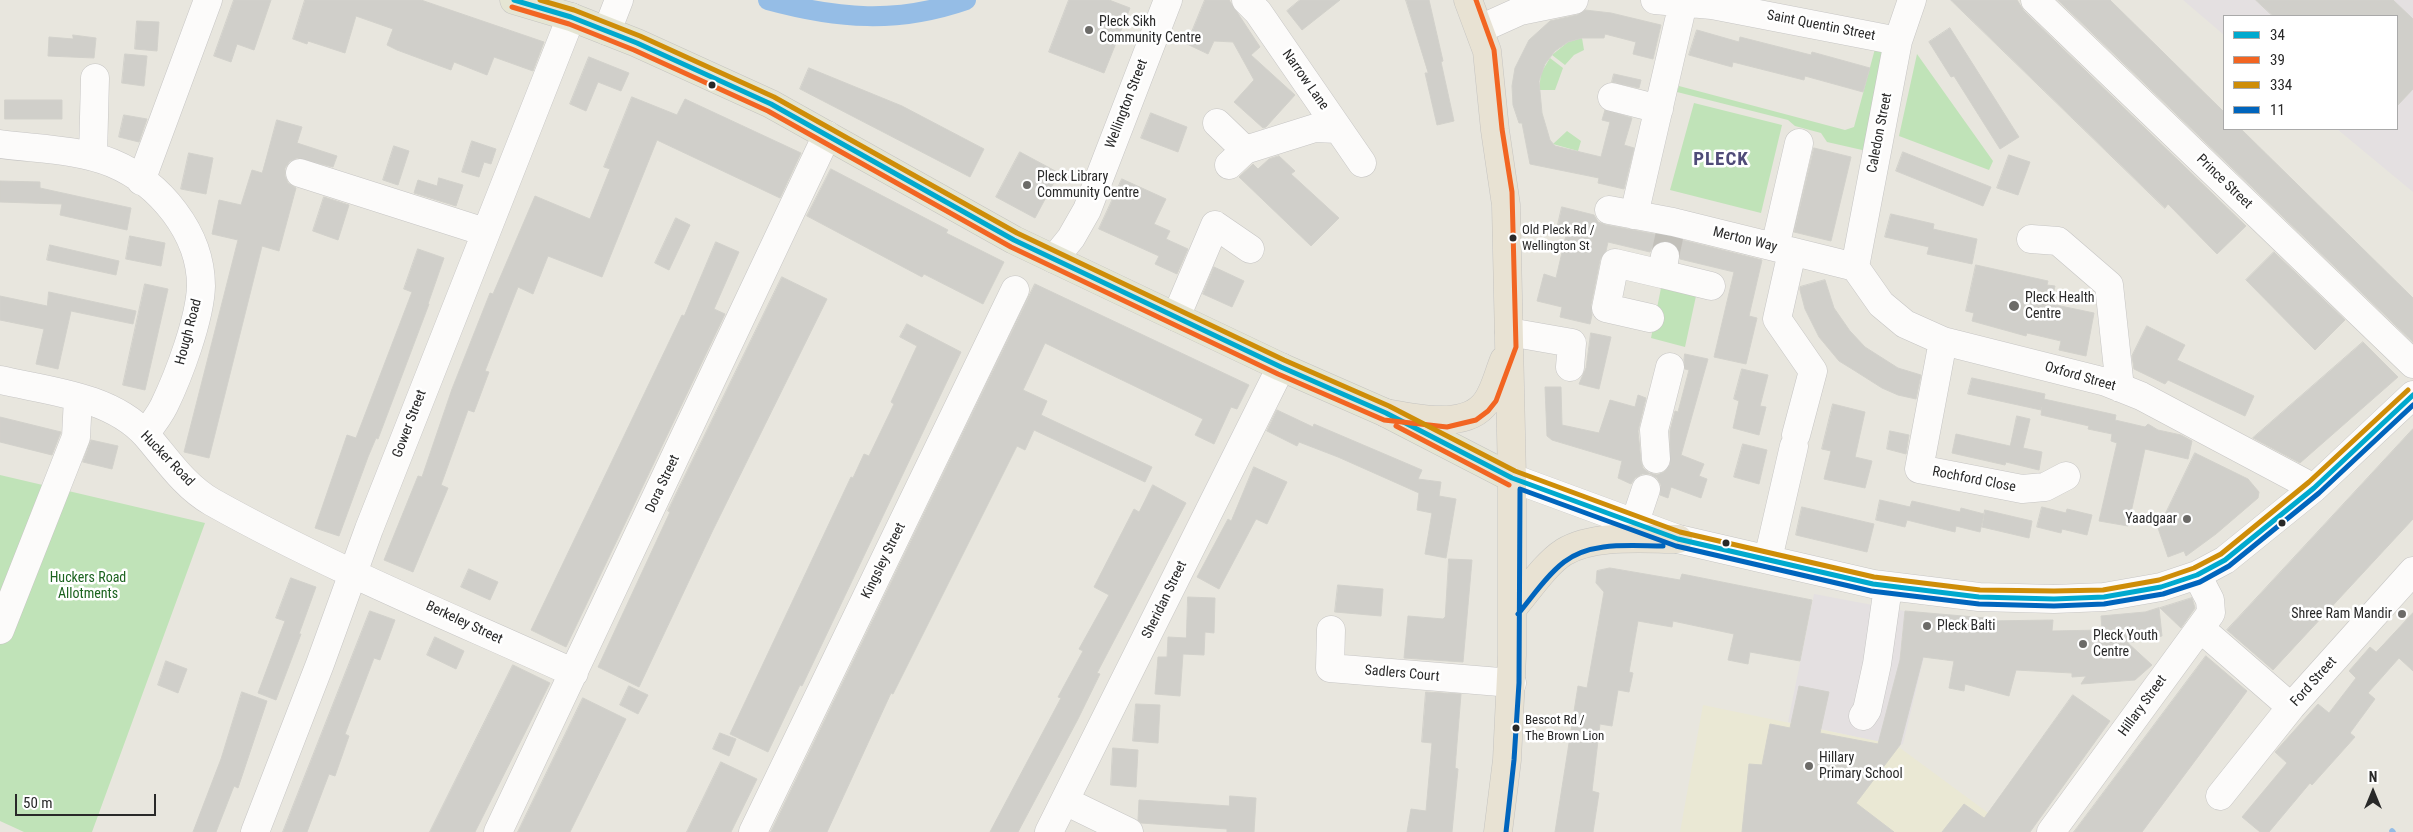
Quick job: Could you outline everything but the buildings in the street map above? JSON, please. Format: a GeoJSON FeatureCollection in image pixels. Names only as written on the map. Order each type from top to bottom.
{"type":"FeatureCollection","features":[{"type":"Feature","properties":{"kind":"highway"},"geometry":{"type":"LineString","coordinates":[[1468,0],[1480,29],[1490,71],[1495,130],[1505,193],[1512,478],[1512,683],[1507,760],[1498,832]]}},
{"type":"Feature","properties":{"kind":"highway"},"geometry":{"type":"LineString","coordinates":[[1386,413],[1416,418],[1447,420],[1473,413],[1483,406],[1488,398],[1509,339]]}},
{"type":"Feature","properties":{"kind":"highway"},"geometry":{"type":"LineString","coordinates":[[1512,609],[1539,577],[1564,552],[1604,538],[1678,538]]}},
{"type":"Feature","properties":{"kind":"main road"},"geometry":{"type":"LineString","coordinates":[[514,0],[571,17],[607,31],[699,70],[771,104],[1014,240],[1281,367],[1386,413],[1512,478]]}},
{"type":"Feature","properties":{"kind":"street"},"geometry":{"type":"LineString","coordinates":[[140,181],[208,0]]}},
{"type":"Feature","properties":{"kind":"street"},"geometry":{"type":"LineString","coordinates":[[607,31],[619,0]]}},
{"type":"Feature","properties":{"kind":"street","name":"Wellington Street"},"geometry":{"type":"LineString","coordinates":[[1054,259],[1071,238],[1087,210],[1168,0]]}},
{"type":"Feature","properties":{"kind":"street"},"geometry":{"type":"LineString","coordinates":[[1480,29],[1520,11],[1574,0]]}},
{"type":"Feature","properties":{"kind":"street","name":"Saint Quentin Street"},"geometry":{"type":"LineString","coordinates":[[1655,0],[1712,5],[1898,41]]}},
{"type":"Feature","properties":{"kind":"street","name":"Caledon Street"},"geometry":{"type":"LineString","coordinates":[[1856,267],[1898,41],[1912,0]]}},
{"type":"Feature","properties":{"kind":"street","name":"Prince Street"},"geometry":{"type":"LineString","coordinates":[[2035,0],[2413,364]]}},
{"type":"Feature","properties":{"kind":"street","name":"Merton Way"},"geometry":{"type":"LineString","coordinates":[[1683,3],[1659,109],[1621,212],[1668,246],[1783,249],[1856,267]]}},
{"type":"Feature","properties":{"kind":"street","name":"Narrow Lane"},"geometry":{"type":"LineString","coordinates":[[1260,4],[1338,129],[1362,162]]}},
{"type":"Feature","properties":{"kind":"street","name":"Gower Street"},"geometry":{"type":"LineString","coordinates":[[255,832],[485,232],[571,17]]}},
{"type":"Feature","properties":{"kind":"street"},"geometry":{"type":"LineString","coordinates":[[93,156],[95,78]]}},
{"type":"Feature","properties":{"kind":"street"},"geometry":{"type":"LineString","coordinates":[[1612,97],[1659,109]]}},
{"type":"Feature","properties":{"kind":"street"},"geometry":{"type":"LineString","coordinates":[[1217,123],[1237,157],[1315,128],[1338,129]]}},
{"type":"Feature","properties":{"kind":"street","name":"Dora Street"},"geometry":{"type":"LineString","coordinates":[[498,832],[827,135]]}},
{"type":"Feature","properties":{"kind":"street"},"geometry":{"type":"LineString","coordinates":[[1768,559],[1813,371],[1777,319],[1783,249],[1799,143]]}},
{"type":"Feature","properties":{"kind":"street","name":"Hough Road"},"geometry":{"type":"LineString","coordinates":[[0,144],[93,156],[114,164],[157,192],[176,213],[185,228],[195,252],[201,285],[195,317],[178,374],[164,407],[146,434]]}},
{"type":"Feature","properties":{"kind":"street"},"geometry":{"type":"LineString","coordinates":[[300,173],[485,232]]}},
{"type":"Feature","properties":{"kind":"street"},"geometry":{"type":"LineString","coordinates":[[1176,317],[1215,225],[1250,249]]}},
{"type":"Feature","properties":{"kind":"street"},"geometry":{"type":"LineString","coordinates":[[2031,239],[2058,241],[2109,285],[2120,388]]}},
{"type":"Feature","properties":{"kind":"street"},"geometry":{"type":"LineString","coordinates":[[1650,318],[1606,308],[1615,263],[1668,246],[1711,286]]}},
{"type":"Feature","properties":{"kind":"street","name":"Oxford Street"},"geometry":{"type":"LineString","coordinates":[[1856,267],[1881,304],[1905,324],[1944,342],[2106,382],[2141,396],[2314,488]]}},
{"type":"Feature","properties":{"kind":"street","name":"Kingsley Street"},"geometry":{"type":"LineString","coordinates":[[753,832],[1016,290]]}},
{"type":"Feature","properties":{"kind":"street"},"geometry":{"type":"LineString","coordinates":[[1509,339],[1572,343],[1570,368]]}},
{"type":"Feature","properties":{"kind":"street","name":"Rochford Close"},"geometry":{"type":"LineString","coordinates":[[1944,342],[1919,469],[2022,489],[2045,486],[2066,476]]}},
{"type":"Feature","properties":{"kind":"street"},"geometry":{"type":"LineString","coordinates":[[1656,459],[1654,430],[1670,366]]}},
{"type":"Feature","properties":{"kind":"street","name":"Sheridan Street"},"geometry":{"type":"LineString","coordinates":[[1050,832],[1281,367]]}},
{"type":"Feature","properties":{"kind":"street","name":"Hucker Road"},"geometry":{"type":"LineString","coordinates":[[0,380],[104,406],[124,417],[146,434],[171,467],[209,500],[354,572]]}},
{"type":"Feature","properties":{"kind":"street"},"geometry":{"type":"LineString","coordinates":[[1512,478],[1678,538],[1888,587],[1979,597],[2054,599],[2104,597],[2161,587],[2197,575],[2225,560],[2314,488],[2413,395]]}},
{"type":"Feature","properties":{"kind":"street"},"geometry":{"type":"LineString","coordinates":[[0,630],[76,437],[78,398]]}},
{"type":"Feature","properties":{"kind":"street"},"geometry":{"type":"LineString","coordinates":[[1635,522],[1646,489]]}},
{"type":"Feature","properties":{"kind":"street","name":"Ford Street"},"geometry":{"type":"LineString","coordinates":[[2220,796],[2291,708],[2413,571]]}},
{"type":"Feature","properties":{"kind":"street","name":"Berkeley Street"},"geometry":{"type":"LineString","coordinates":[[354,572],[574,673]]}},
{"type":"Feature","properties":{"kind":"street","name":"Hillary Street"},"geometry":{"type":"LineString","coordinates":[[2050,832],[2211,614],[2210,600],[2197,575]]}},
{"type":"Feature","properties":{"kind":"street"},"geometry":{"type":"LineString","coordinates":[[1863,716],[1867,710],[1877,664],[1888,587]]}},
{"type":"Feature","properties":{"kind":"street"},"geometry":{"type":"LineString","coordinates":[[2200,628],[2291,708]]}},
{"type":"Feature","properties":{"kind":"street","name":"Sadlers Court"},"geometry":{"type":"LineString","coordinates":[[1331,630],[1330,668],[1512,683]]}},
{"type":"Feature","properties":{"kind":"street"},"geometry":{"type":"LineString","coordinates":[[1065,801],[1124,822]]}},
{"type":"Feature","properties":{"kind":"shaded area"},"geometry":{"type":"Polygon","coordinates":[[[2183,0],[2413,0],[2413,192],[2338,130],[2398,130],[2398,15],[2223,15],[2223,34],[2183,0]]]}},
{"type":"Feature","properties":{"kind":"shaded area"},"geometry":{"type":"Polygon","coordinates":[[[1814,594],[1905,611],[1900,655],[1924,657],[1903,744],[1897,746],[1788,722],[1814,594]]]}},
{"type":"Feature","properties":{"kind":"shaded area","name":"Hillary Primary School"},"geometry":{"type":"Polygon","coordinates":[[[1703,705],[1896,745],[2014,832],[1680,832],[1703,705]]]}},
{"type":"Feature","properties":{"kind":"green space"},"geometry":{"type":"Polygon","coordinates":[[[1582,38],[1584,50],[1574,55],[1565,65],[1552,55],[1568,42],[1582,38]]]}},
{"type":"Feature","properties":{"kind":"green space"},"geometry":{"type":"Polygon","coordinates":[[[1876,45],[1884,56],[1871,152],[1827,142],[1821,133],[1795,126],[1788,120],[1677,92],[1679,86],[1845,130],[1854,127],[1876,45]]]}},
{"type":"Feature","properties":{"kind":"green space"},"geometry":{"type":"Polygon","coordinates":[[[1917,54],[1993,161],[1989,170],[1899,136],[1917,54]]]}},
{"type":"Feature","properties":{"kind":"green space"},"geometry":{"type":"Polygon","coordinates":[[[1550,58],[1563,68],[1555,90],[1539,90],[1541,73],[1550,58]]]}},
{"type":"Feature","properties":{"kind":"green space"},"geometry":{"type":"Polygon","coordinates":[[[1694,103],[1782,125],[1761,213],[1670,190],[1694,103]]]}},
{"type":"Feature","properties":{"kind":"green space"},"geometry":{"type":"Polygon","coordinates":[[[1567,131],[1581,141],[1578,151],[1553,144],[1567,131]]]}},
{"type":"Feature","properties":{"kind":"green space"},"geometry":{"type":"Polygon","coordinates":[[[1661,288],[1696,296],[1685,347],[1651,338],[1661,288]]]}},
{"type":"Feature","properties":{"kind":"green space","name":"Huckers Road Allotments"},"geometry":{"type":"Polygon","coordinates":[[[0,475],[205,523],[92,832],[24,832],[0,821],[0,475]]]}},
{"type":"Feature","properties":{"kind":"waterway"},"geometry":{"type":"LineString","coordinates":[[768,0],[843,15],[867,16],[916,13],[966,0]]}},
{"type":"Feature","properties":{"kind":"tunnel"},"geometry":{"type":"LineString","coordinates":[[1665,256],[1670,233]]}},
{"type":"Feature","properties":{"kind":"transit line","name":"34"},"geometry":{"type":"LineString","coordinates":[[514,0],[571,17],[637,43],[771,104],[1014,240],[1281,367],[1386,413],[1512,478],[1678,539],[1873,584],[1979,597],[2054,599],[2104,597],[2161,587],[2197,575],[2225,560],[2314,488],[2413,395]]}},
{"type":"Feature","properties":{"kind":"transit line","name":"334"},"geometry":{"type":"LineString","coordinates":[[540,0],[574,10],[640,36],[774,97],[1017,233],[1284,360],[1389,406],[1515,471],[1680,532],[1874,577],[1980,590],[2103,590],[2159,580],[2194,568],[2221,554],[2309,482],[2408,390]]}},
{"type":"Feature","properties":{"kind":"transit line","name":"39"},"geometry":{"type":"LineString","coordinates":[[512,7],[569,24],[634,50],[768,111],[1011,247],[1278,374],[1384,420],[1447,427],[1476,420],[1488,411],[1496,401],[1516,347],[1512,192],[1502,129],[1494,50],[1476,0]]}},
{"type":"Feature","properties":{"kind":"transit line","name":"11"},"geometry":{"type":"LineString","coordinates":[[1506,832],[1514,760],[1519,683],[1520,489],[1676,546],[1871,591],[1979,604],[2054,606],[2104,604],[2163,594],[2200,582],[2229,566],[2319,493],[2413,405]]}},
{"type":"Feature","properties":{"kind":"transit line","name":"39"},"geometry":{"type":"LineString","coordinates":[[1396,426],[1509,485]]}},
{"type":"Feature","properties":{"kind":"transit line","name":"11"},"geometry":{"type":"LineString","coordinates":[[1518,614],[1551,574],[1575,555],[1612,546],[1663,546]]}},
{"type":"Feature","properties":{"kind":"place","name":"Pleck Sikh Community Centre"},"geometry":{"type":"Point","coordinates":[1089,30]}},
{"type":"Feature","properties":{"kind":"place","name":"Pleck Library Community Centre"},"geometry":{"type":"Point","coordinates":[1027,185]}},
{"type":"Feature","properties":{"kind":"place","name":"Old Pleck Rd / Wellington St"},"geometry":{"type":"Point","coordinates":[1513,238]}},
{"type":"Feature","properties":{"kind":"place","name":"Pleck Health Centre"},"geometry":{"type":"Point","coordinates":[2014,306]}},
{"type":"Feature","properties":{"kind":"place","name":"Yaadgaar"},"geometry":{"type":"Point","coordinates":[2187,519]}},
{"type":"Feature","properties":{"kind":"place","name":"Shree Ram Mandir"},"geometry":{"type":"Point","coordinates":[2402,614]}},
{"type":"Feature","properties":{"kind":"place","name":"Pleck Balti"},"geometry":{"type":"Point","coordinates":[1927,626]}},
{"type":"Feature","properties":{"kind":"place","name":"Pleck Youth Centre"},"geometry":{"type":"Point","coordinates":[2083,644]}},
{"type":"Feature","properties":{"kind":"place","name":"Bescot Rd / The Brown Lion"},"geometry":{"type":"Point","coordinates":[1516,728]}},
{"type":"Feature","properties":{"kind":"place","name":"Hillary Primary School"},"geometry":{"type":"Point","coordinates":[1809,766]}},
{"type":"Feature","properties":{"kind":"district","name":"PLECK"},"geometry":{"type":"Point","coordinates":[1721,160]}}]}
